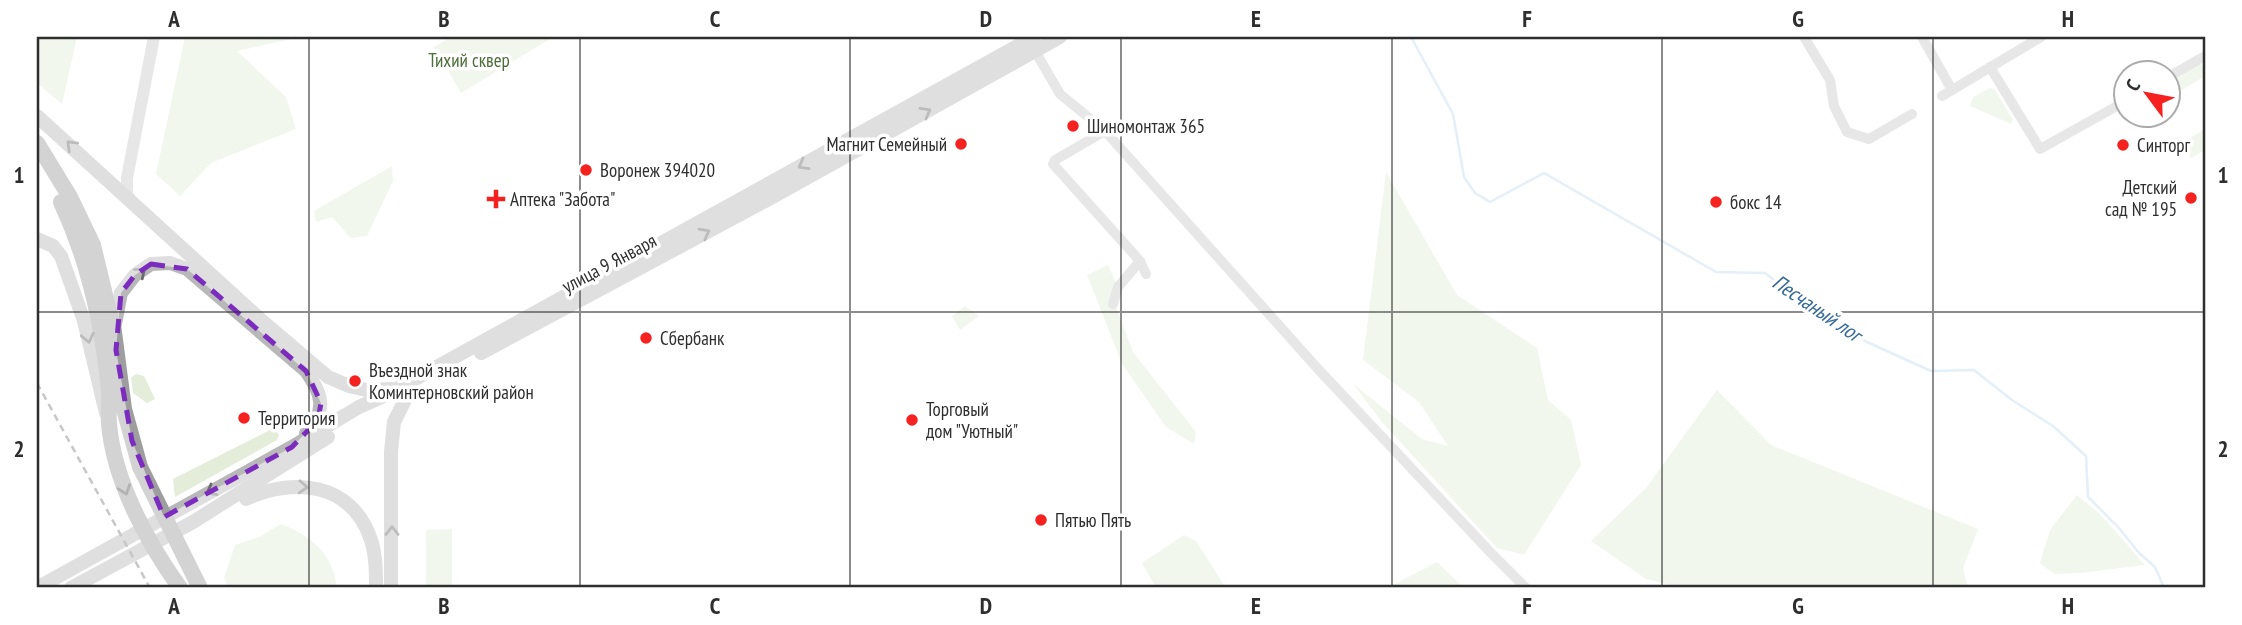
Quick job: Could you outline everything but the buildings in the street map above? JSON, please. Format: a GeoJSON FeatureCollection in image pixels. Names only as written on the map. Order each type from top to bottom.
{"type":"FeatureCollection","features":[{"type":"Feature","properties":{"kind":"highway"},"geometry":{"type":"LineString","coordinates":[[37,143],[71,197],[93,244],[114,332],[124,409],[140,467],[199,586]]}},
{"type":"Feature","properties":{"kind":"highway"},"geometry":{"type":"LineString","coordinates":[[37,161],[62,203],[82,250],[103,334],[110,395],[108,424],[131,506],[161,562],[180,588]]}},
{"type":"Feature","properties":{"kind":"main road","name":"улица 9 Января"},"geometry":{"type":"LineString","coordinates":[[187,525],[407,389],[1031,41],[1060,37]]}},
{"type":"Feature","properties":{"kind":"main road"},"geometry":{"type":"LineString","coordinates":[[37,116],[328,377],[366,390],[407,389],[394,422],[391,452],[391,588]]}},
{"type":"Feature","properties":{"kind":"main road"},"geometry":{"type":"LineString","coordinates":[[37,239],[52,246],[61,256],[84,321],[108,424]]}},
{"type":"Feature","properties":{"kind":"main road"},"geometry":{"type":"LineString","coordinates":[[114,332],[121,293],[135,275],[150,264],[170,263],[187,269],[306,371],[316,385],[321,403],[318,420],[292,447]]}},
{"type":"Feature","properties":{"kind":"main road","name":"улица 9 Января"},"geometry":{"type":"LineString","coordinates":[[37,586],[292,447],[359,407],[407,389]]}},
{"type":"Feature","properties":{"kind":"main road"},"geometry":{"type":"LineString","coordinates":[[71,588],[187,525],[208,519],[264,491],[293,486],[314,487],[341,500],[354,512],[366,527],[374,556],[376,588]]}},
{"type":"Feature","properties":{"kind":"street"},"geometry":{"type":"LineString","coordinates":[[131,201],[126,187],[154,37]]}},
{"type":"Feature","properties":{"kind":"street"},"geometry":{"type":"LineString","coordinates":[[1804,37],[1830,80],[1834,106],[1847,132],[1869,139],[1912,114]]}},
{"type":"Feature","properties":{"kind":"street"},"geometry":{"type":"LineString","coordinates":[[1922,37],[1952,90]]}},
{"type":"Feature","properties":{"kind":"street"},"geometry":{"type":"LineString","coordinates":[[1941,96],[2041,37]]}},
{"type":"Feature","properties":{"kind":"street"},"geometry":{"type":"LineString","coordinates":[[1031,41],[1060,94],[1105,131],[1318,369],[1526,588]]}},
{"type":"Feature","properties":{"kind":"street"},"geometry":{"type":"LineString","coordinates":[[2182,69],[2205,56]]}},
{"type":"Feature","properties":{"kind":"street"},"geometry":{"type":"LineString","coordinates":[[1990,67],[2040,149],[2112,109]]}},
{"type":"Feature","properties":{"kind":"street"},"geometry":{"type":"LineString","coordinates":[[1105,131],[1055,160],[1053,164],[1140,261],[1146,274]]}},
{"type":"Feature","properties":{"kind":"street"},"geometry":{"type":"LineString","coordinates":[[104,177],[130,166]]}},
{"type":"Feature","properties":{"kind":"street"},"geometry":{"type":"LineString","coordinates":[[1113,304],[1118,287],[1140,261]]}},
{"type":"Feature","properties":{"kind":"highlighted area"},"geometry":{"type":"Polygon","coordinates":[[[151,264],[187,269],[306,371],[321,403],[318,420],[292,447],[164,517],[132,441],[116,350],[121,293],[135,275],[151,264]]]}},
{"type":"Feature","properties":{"kind":"green space"},"geometry":{"type":"Polygon","coordinates":[[[37,37],[77,37],[62,104],[37,83],[37,37]]]}},
{"type":"Feature","properties":{"kind":"green space"},"geometry":{"type":"Polygon","coordinates":[[[185,37],[300,37],[237,51],[286,97],[296,129],[211,163],[180,196],[156,174],[185,37]]]}},
{"type":"Feature","properties":{"kind":"green space","name":"Тихий сквер"},"geometry":{"type":"Polygon","coordinates":[[[451,37],[550,39],[461,93],[434,47],[451,37]]]}},
{"type":"Feature","properties":{"kind":"green space"},"geometry":{"type":"Polygon","coordinates":[[[2199,60],[2205,70],[2205,76],[2182,90],[2182,69],[2199,60]]]}},
{"type":"Feature","properties":{"kind":"green space"},"geometry":{"type":"Polygon","coordinates":[[[1990,88],[1995,90],[2013,120],[2011,124],[1970,106],[1973,97],[1990,88]]]}},
{"type":"Feature","properties":{"kind":"green space"},"geometry":{"type":"Polygon","coordinates":[[[2205,129],[2205,150],[2191,158],[2182,143],[2205,129]]]}},
{"type":"Feature","properties":{"kind":"green space"},"geometry":{"type":"Polygon","coordinates":[[[392,166],[393,181],[367,236],[351,238],[332,217],[316,222],[314,211],[392,166]]]}},
{"type":"Feature","properties":{"kind":"green space"},"geometry":{"type":"Polygon","coordinates":[[[1386,172],[1457,295],[1537,348],[1548,400],[1571,420],[1581,465],[1524,555],[1497,548],[1382,422],[1353,384],[1422,439],[1448,446],[1419,402],[1363,360],[1386,172]]]}},
{"type":"Feature","properties":{"kind":"green space"},"geometry":{"type":"Polygon","coordinates":[[[1108,265],[1118,287],[1113,299],[1133,352],[1196,432],[1194,444],[1166,427],[1122,364],[1087,275],[1108,265]]]}},
{"type":"Feature","properties":{"kind":"green space"},"geometry":{"type":"Polygon","coordinates":[[[965,306],[979,316],[960,330],[952,316],[965,306]]]}},
{"type":"Feature","properties":{"kind":"green space"},"geometry":{"type":"Polygon","coordinates":[[[136,374],[144,376],[155,399],[147,403],[133,393],[131,378],[136,374]]]}},
{"type":"Feature","properties":{"kind":"green space"},"geometry":{"type":"Polygon","coordinates":[[[1717,390],[1771,445],[1978,529],[1963,568],[1968,588],[1684,588],[1646,579],[1591,541],[1646,488],[1717,390]]]}},
{"type":"Feature","properties":{"kind":"green space"},"geometry":{"type":"Polygon","coordinates":[[[274,428],[279,435],[277,440],[175,497],[173,479],[274,428]]]}},
{"type":"Feature","properties":{"kind":"green space"},"geometry":{"type":"Polygon","coordinates":[[[2077,495],[2100,514],[2145,565],[2054,574],[2040,563],[2050,530],[2077,495]]]}},
{"type":"Feature","properties":{"kind":"green space"},"geometry":{"type":"Polygon","coordinates":[[[281,524],[311,540],[326,556],[337,588],[228,588],[224,578],[235,545],[259,537],[281,524]]]}},
{"type":"Feature","properties":{"kind":"green space"},"geometry":{"type":"Polygon","coordinates":[[[452,529],[452,588],[426,588],[426,530],[452,529]]]}},
{"type":"Feature","properties":{"kind":"green space"},"geometry":{"type":"Polygon","coordinates":[[[1184,535],[1196,541],[1226,588],[1156,588],[1142,563],[1184,535]]]}},
{"type":"Feature","properties":{"kind":"green space"},"geometry":{"type":"Polygon","coordinates":[[[1437,562],[1464,588],[1387,588],[1437,562]]]}},
{"type":"Feature","properties":{"kind":"waterway","name":"Песчаный лог"},"geometry":{"type":"LineString","coordinates":[[1411,37],[1453,114],[1464,177],[1475,193],[1490,202],[1544,173],[1716,272],[1765,273],[1803,303],[1867,342],[1931,371],[1974,370],[2012,400],[2053,426],[2086,456],[2088,497],[2155,567],[2164,588]]}},
{"type":"Feature","properties":{"kind":"railway"},"geometry":{"type":"LineString","coordinates":[[37,383],[150,588]]}},
{"type":"Feature","properties":{"kind":"place","name":"Шиномонтаж 365"},"geometry":{"type":"Point","coordinates":[1073,126]}},
{"type":"Feature","properties":{"kind":"place","name":"Магнит Семейный"},"geometry":{"type":"Point","coordinates":[961,144]}},
{"type":"Feature","properties":{"kind":"place","name":"Синторг"},"geometry":{"type":"Point","coordinates":[2123,145]}},
{"type":"Feature","properties":{"kind":"place","name":"Воронеж 394020"},"geometry":{"type":"Point","coordinates":[586,170]}},
{"type":"Feature","properties":{"kind":"place","name":"Детский сад № 195"},"geometry":{"type":"Point","coordinates":[2191,198]}},
{"type":"Feature","properties":{"kind":"place","name":"Аптека \"Забота\""},"geometry":{"type":"Point","coordinates":[496,199]}},
{"type":"Feature","properties":{"kind":"place","name":"бокс 14"},"geometry":{"type":"Point","coordinates":[1716,202]}},
{"type":"Feature","properties":{"kind":"place","name":"Сбербанк"},"geometry":{"type":"Point","coordinates":[646,338]}},
{"type":"Feature","properties":{"kind":"place","name":"Въездной знак Коминтерновский район"},"geometry":{"type":"Point","coordinates":[355,381]}},
{"type":"Feature","properties":{"kind":"place","name":"Территория"},"geometry":{"type":"Point","coordinates":[244,418]}},
{"type":"Feature","properties":{"kind":"place","name":"Торговый дом \"Уютный\""},"geometry":{"type":"Point","coordinates":[912,420]}},
{"type":"Feature","properties":{"kind":"place","name":"Пятью Пять"},"geometry":{"type":"Point","coordinates":[1041,520]}}]}
